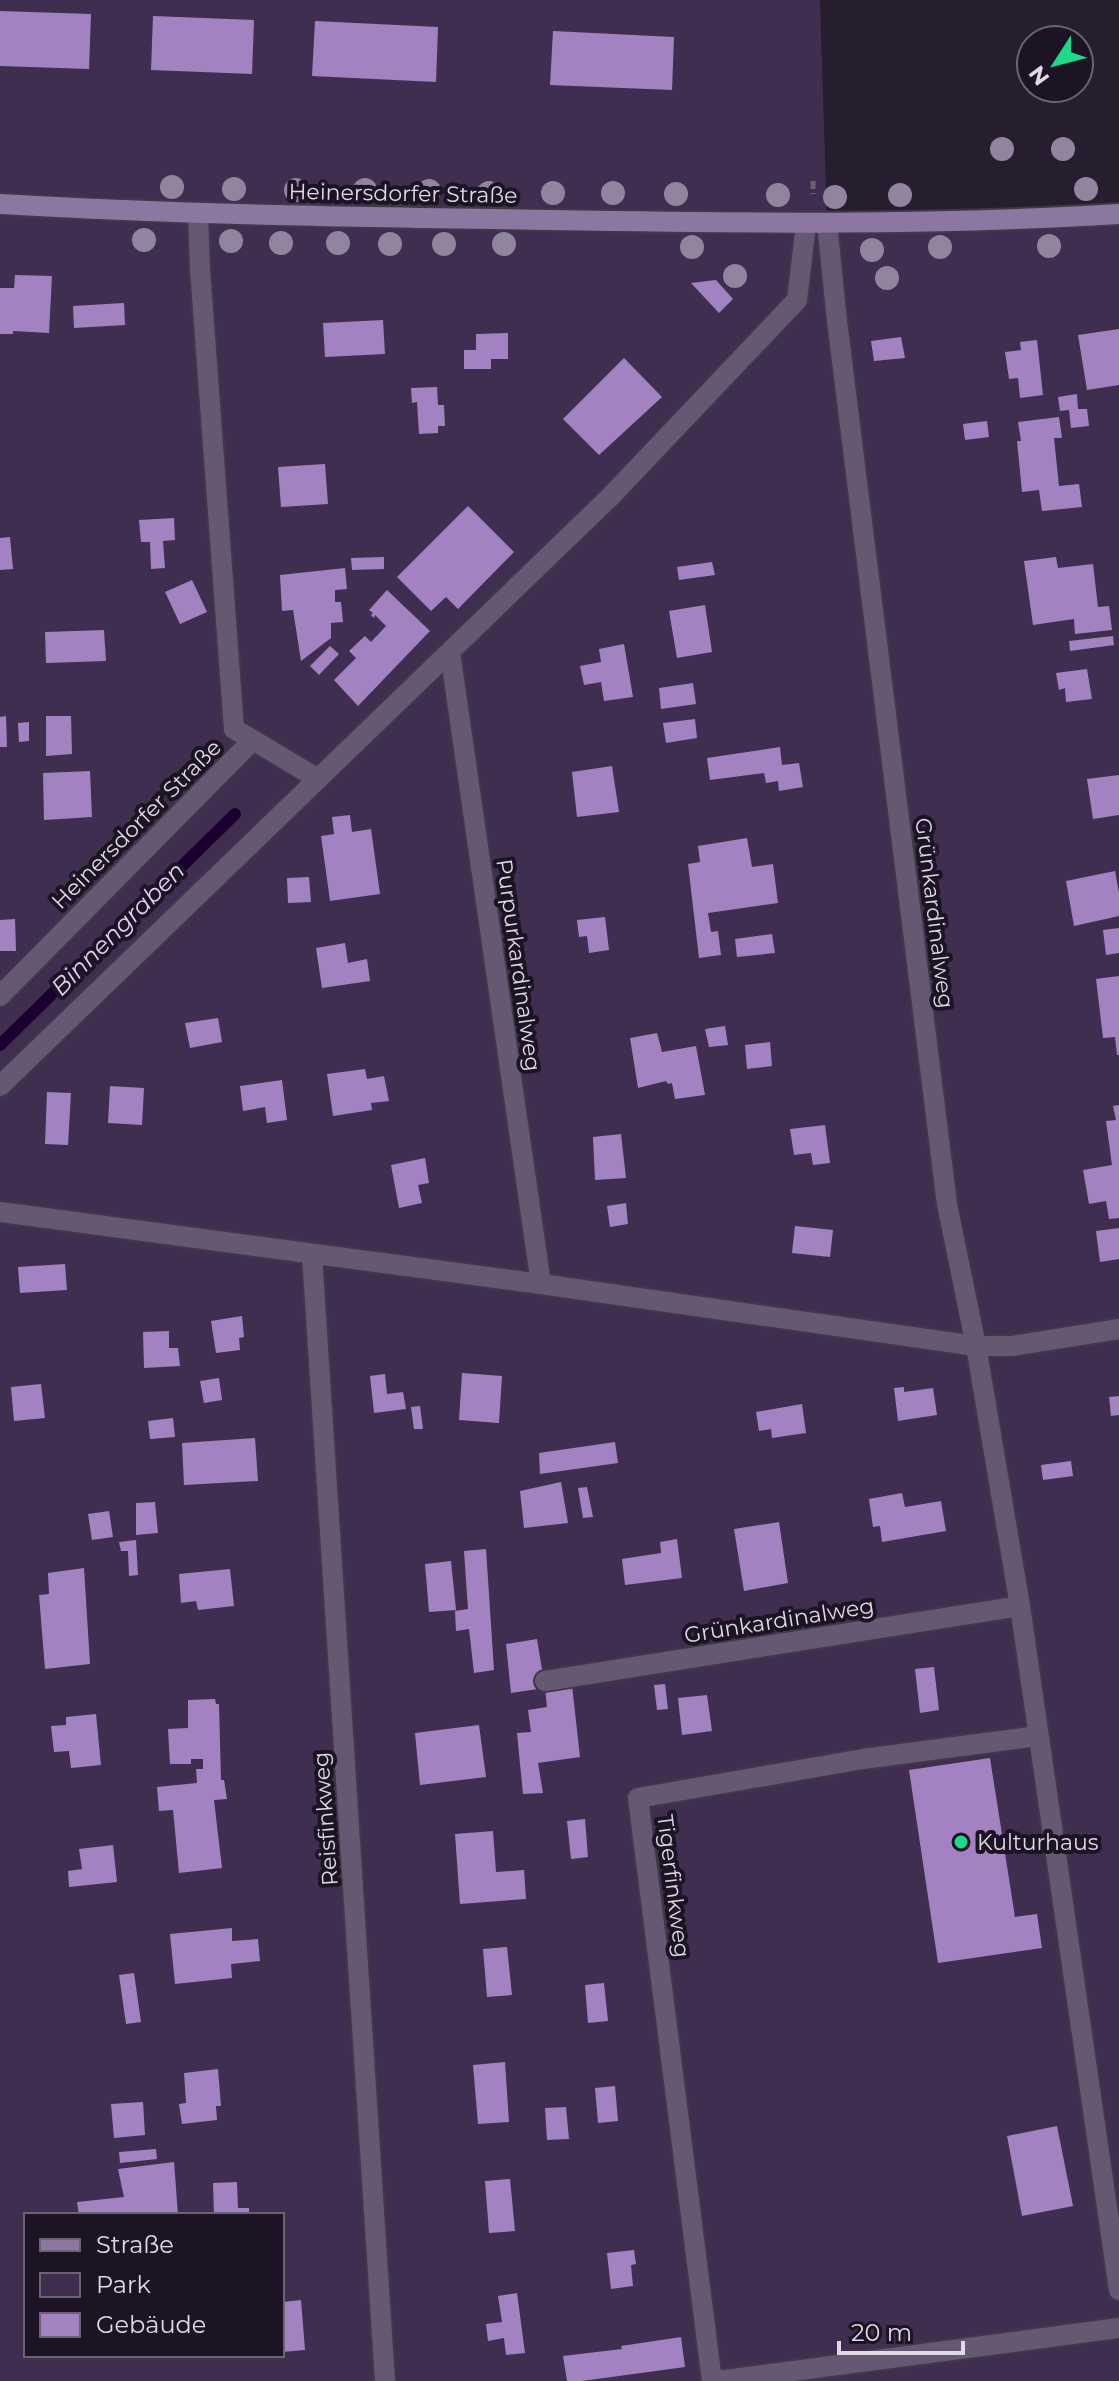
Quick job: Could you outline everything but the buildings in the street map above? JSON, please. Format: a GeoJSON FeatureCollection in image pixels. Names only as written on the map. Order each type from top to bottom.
{"type":"FeatureCollection","features":[{"type":"Feature","properties":{"kind":"main road","name":"Heinersdorfer Straße"},"geometry":{"type":"LineString","coordinates":[[0,204],[198,214],[816,223],[1119,214]]}},
{"type":"Feature","properties":{"kind":"lane"},"geometry":{"type":"LineString","coordinates":[[198,214],[234,729],[253,740]]}},
{"type":"Feature","properties":{"kind":"lane"},"geometry":{"type":"LineString","coordinates":[[0,1086],[611,496],[797,300],[816,223]]}},
{"type":"Feature","properties":{"kind":"lane","name":"Grünkardinalweg"},"geometry":{"type":"LineString","coordinates":[[816,223],[839,337],[947,1204],[976,1346],[1020,1606],[1119,2290]]}},
{"type":"Feature","properties":{"kind":"lane","name":"Purpurkardinalweg"},"geometry":{"type":"LineString","coordinates":[[450,652],[541,1284]]}},
{"type":"Feature","properties":{"kind":"lane","name":"Heinersdorfer Straße"},"geometry":{"type":"LineString","coordinates":[[0,996],[253,740],[318,779]]}},
{"type":"Feature","properties":{"kind":"lane"},"geometry":{"type":"LineString","coordinates":[[0,1212],[976,1346],[1012,1346],[1119,1329]]}},
{"type":"Feature","properties":{"kind":"lane","name":"Reisfinkweg"},"geometry":{"type":"LineString","coordinates":[[312,1255],[385,2381]]}},
{"type":"Feature","properties":{"kind":"lane","name":"Grünkardinalweg"},"geometry":{"type":"LineString","coordinates":[[545,1681],[1020,1606]]}},
{"type":"Feature","properties":{"kind":"lane","name":"Tigerfinkweg"},"geometry":{"type":"LineString","coordinates":[[714,2381],[638,1798],[863,1759],[1038,1736]]}},
{"type":"Feature","properties":{"kind":"lane"},"geometry":{"type":"LineString","coordinates":[[714,2381],[1119,2328]]}},
{"type":"Feature","properties":{"kind":"green space"},"geometry":{"type":"Polygon","coordinates":[[[0,0],[820,0],[827,223],[1119,214],[1119,2381],[0,2381],[0,0]]]}},
{"type":"Feature","properties":{"kind":"waterway","name":"Binnengraben"},"geometry":{"type":"LineString","coordinates":[[0,1045],[235,814]]}},
{"type":"Feature","properties":{"kind":"place","name":"Kulturhaus"},"geometry":{"type":"Point","coordinates":[961,1842]}}]}
